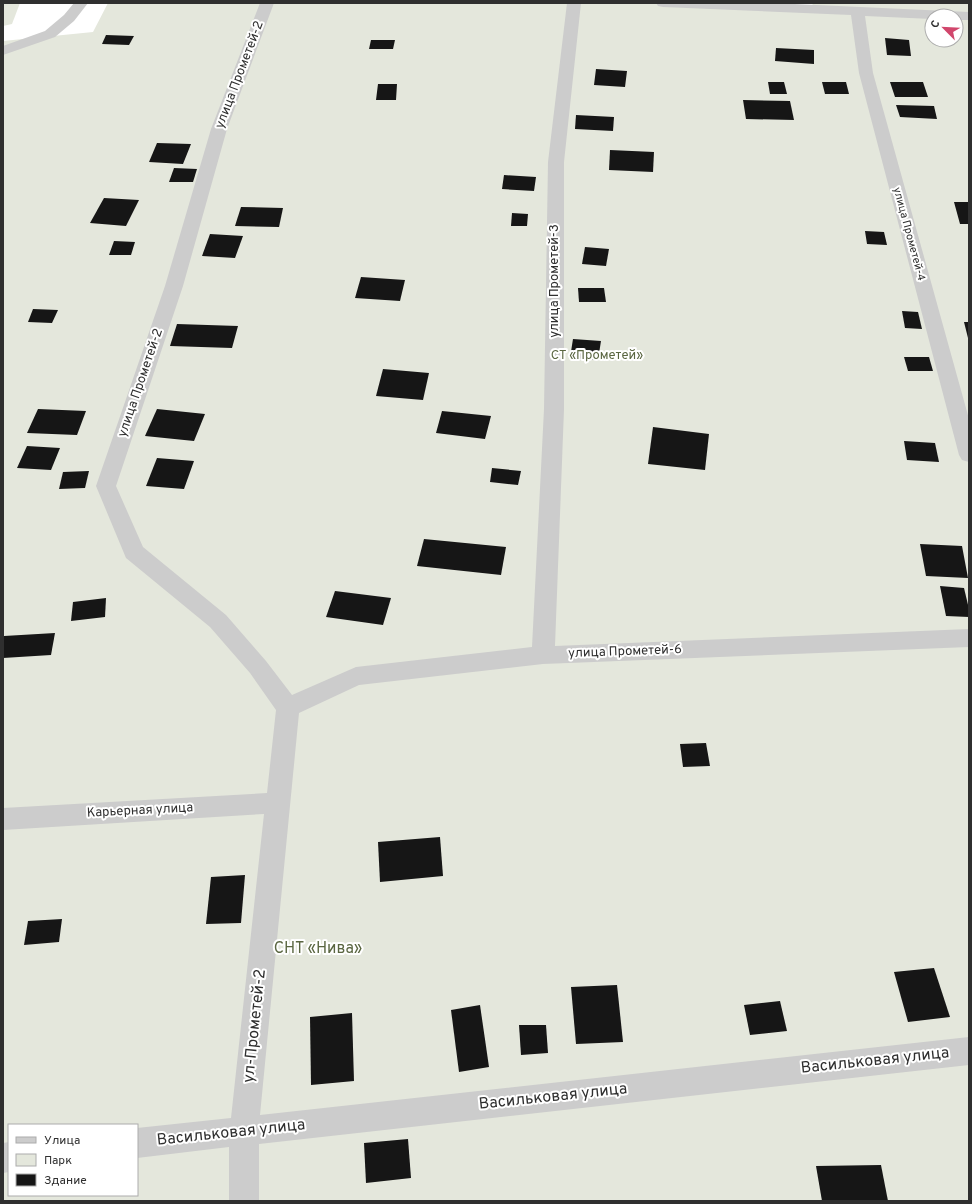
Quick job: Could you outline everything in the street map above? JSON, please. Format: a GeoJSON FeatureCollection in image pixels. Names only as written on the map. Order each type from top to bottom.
{"type":"FeatureCollection","features":[{"type":"Feature","properties":{"kind":"street"},"geometry":{"type":"LineString","coordinates":[[3,51],[50,34],[69,18],[81,3]]}},
{"type":"Feature","properties":{"kind":"street","name":"улица Прометей-2"},"geometry":{"type":"LineString","coordinates":[[267,3],[219,130],[174,286],[106,486],[134,552],[218,621],[258,667],[288,708]]}},
{"type":"Feature","properties":{"kind":"street","name":"улица Прометей-3"},"geometry":{"type":"LineString","coordinates":[[543,655],[554,409],[556,162],[574,3]]}},
{"type":"Feature","properties":{"kind":"street"},"geometry":{"type":"LineString","coordinates":[[663,3],[806,5],[858,12],[969,16]]}},
{"type":"Feature","properties":{"kind":"street","name":"улица Прометей-4"},"geometry":{"type":"LineString","coordinates":[[858,12],[866,73],[969,455]]}},
{"type":"Feature","properties":{"kind":"street","name":"улица Прометей-6"},"geometry":{"type":"LineString","coordinates":[[288,708],[356,676],[543,655],[969,638]]}},
{"type":"Feature","properties":{"kind":"street","name":"ул-Прометей-2"},"geometry":{"type":"LineString","coordinates":[[244,1201],[244,1131],[288,708]]}},
{"type":"Feature","properties":{"kind":"street","name":"Карьерная улица"},"geometry":{"type":"LineString","coordinates":[[3,819],[278,803]]}},
{"type":"Feature","properties":{"kind":"street","name":"Васильковая улица"},"geometry":{"type":"LineString","coordinates":[[138,1143],[969,1051]]}},
{"type":"Feature","properties":{"kind":"green space"},"geometry":{"type":"Polygon","coordinates":[[[3,3],[20,3],[12,24],[3,26],[3,3]]]}},
{"type":"Feature","properties":{"kind":"green space"},"geometry":{"type":"Polygon","coordinates":[[[108,3],[794,3],[796,12],[815,12],[812,3],[969,3],[969,1201],[3,1201],[3,41],[93,32],[108,3]]]}},
{"type":"Feature","properties":{"kind":"building"},"geometry":{"type":"Polygon","coordinates":[[[106,35],[134,36],[129,45],[102,44],[106,35]]]}},
{"type":"Feature","properties":{"kind":"building"},"geometry":{"type":"Polygon","coordinates":[[[885,38],[909,40],[911,56],[887,55],[885,38]]]}},
{"type":"Feature","properties":{"kind":"building"},"geometry":{"type":"Polygon","coordinates":[[[371,40],[395,40],[393,49],[369,49],[371,40]]]}},
{"type":"Feature","properties":{"kind":"building"},"geometry":{"type":"Polygon","coordinates":[[[776,48],[814,50],[814,64],[775,61],[776,48]]]}},
{"type":"Feature","properties":{"kind":"building"},"geometry":{"type":"Polygon","coordinates":[[[596,69],[627,71],[625,87],[594,85],[596,69]]]}},
{"type":"Feature","properties":{"kind":"building"},"geometry":{"type":"Polygon","coordinates":[[[768,82],[784,82],[787,94],[770,94],[768,82]]]}},
{"type":"Feature","properties":{"kind":"building"},"geometry":{"type":"Polygon","coordinates":[[[822,82],[846,82],[849,94],[825,94],[822,82]]]}},
{"type":"Feature","properties":{"kind":"building"},"geometry":{"type":"Polygon","coordinates":[[[890,82],[923,82],[928,97],[895,97],[890,82]]]}},
{"type":"Feature","properties":{"kind":"building"},"geometry":{"type":"Polygon","coordinates":[[[378,84],[397,84],[396,100],[376,100],[378,84]]]}},
{"type":"Feature","properties":{"kind":"building"},"geometry":{"type":"Polygon","coordinates":[[[743,100],[790,101],[794,120],[746,119],[743,100]]]}},
{"type":"Feature","properties":{"kind":"building"},"geometry":{"type":"Polygon","coordinates":[[[896,105],[934,106],[937,119],[900,117],[896,105]]]}},
{"type":"Feature","properties":{"kind":"building"},"geometry":{"type":"Polygon","coordinates":[[[576,115],[614,117],[613,131],[575,129],[576,115]]]}},
{"type":"Feature","properties":{"kind":"building"},"geometry":{"type":"Polygon","coordinates":[[[157,143],[191,144],[183,164],[149,162],[157,143]]]}},
{"type":"Feature","properties":{"kind":"building"},"geometry":{"type":"Polygon","coordinates":[[[610,150],[654,152],[653,172],[609,170],[610,150]]]}},
{"type":"Feature","properties":{"kind":"building"},"geometry":{"type":"Polygon","coordinates":[[[174,168],[197,169],[193,182],[169,182],[174,168]]]}},
{"type":"Feature","properties":{"kind":"building"},"geometry":{"type":"Polygon","coordinates":[[[504,175],[536,177],[534,191],[502,189],[504,175]]]}},
{"type":"Feature","properties":{"kind":"building"},"geometry":{"type":"Polygon","coordinates":[[[104,198],[139,200],[126,226],[90,223],[104,198]]]}},
{"type":"Feature","properties":{"kind":"building"},"geometry":{"type":"Polygon","coordinates":[[[954,202],[969,202],[969,224],[960,224],[954,202]]]}},
{"type":"Feature","properties":{"kind":"building"},"geometry":{"type":"Polygon","coordinates":[[[241,207],[283,208],[279,227],[235,226],[241,207]]]}},
{"type":"Feature","properties":{"kind":"building"},"geometry":{"type":"Polygon","coordinates":[[[512,213],[528,214],[527,226],[511,226],[512,213]]]}},
{"type":"Feature","properties":{"kind":"building"},"geometry":{"type":"Polygon","coordinates":[[[865,231],[884,232],[887,245],[867,244],[865,231]]]}},
{"type":"Feature","properties":{"kind":"building"},"geometry":{"type":"Polygon","coordinates":[[[210,234],[243,236],[235,258],[202,256],[210,234]]]}},
{"type":"Feature","properties":{"kind":"building"},"geometry":{"type":"Polygon","coordinates":[[[114,241],[135,242],[131,255],[109,255],[114,241]]]}},
{"type":"Feature","properties":{"kind":"building"},"geometry":{"type":"Polygon","coordinates":[[[585,247],[609,249],[606,266],[582,264],[585,247]]]}},
{"type":"Feature","properties":{"kind":"building"},"geometry":{"type":"Polygon","coordinates":[[[361,277],[405,280],[400,301],[355,298],[361,277]]]}},
{"type":"Feature","properties":{"kind":"building"},"geometry":{"type":"Polygon","coordinates":[[[578,288],[604,288],[606,302],[579,302],[578,288]]]}},
{"type":"Feature","properties":{"kind":"building"},"geometry":{"type":"Polygon","coordinates":[[[33,309],[58,310],[52,323],[28,322],[33,309]]]}},
{"type":"Feature","properties":{"kind":"building"},"geometry":{"type":"Polygon","coordinates":[[[902,311],[918,312],[922,329],[905,328],[902,311]]]}},
{"type":"Feature","properties":{"kind":"building"},"geometry":{"type":"Polygon","coordinates":[[[964,322],[969,322],[969,338],[968,338],[964,322]]]}},
{"type":"Feature","properties":{"kind":"building"},"geometry":{"type":"Polygon","coordinates":[[[177,324],[238,326],[232,348],[170,346],[177,324]]]}},
{"type":"Feature","properties":{"kind":"building"},"geometry":{"type":"Polygon","coordinates":[[[573,339],[601,341],[598,360],[570,358],[573,339]]]}},
{"type":"Feature","properties":{"kind":"building"},"geometry":{"type":"Polygon","coordinates":[[[904,357],[929,357],[933,371],[908,371],[904,357]]]}},
{"type":"Feature","properties":{"kind":"building"},"geometry":{"type":"Polygon","coordinates":[[[383,369],[429,373],[423,400],[376,396],[383,369]]]}},
{"type":"Feature","properties":{"kind":"building"},"geometry":{"type":"Polygon","coordinates":[[[38,409],[86,411],[77,435],[27,433],[38,409]]]}},
{"type":"Feature","properties":{"kind":"building"},"geometry":{"type":"Polygon","coordinates":[[[157,409],[205,414],[194,441],[145,436],[157,409]]]}},
{"type":"Feature","properties":{"kind":"building"},"geometry":{"type":"Polygon","coordinates":[[[442,411],[491,416],[485,439],[436,433],[442,411]]]}},
{"type":"Feature","properties":{"kind":"building"},"geometry":{"type":"Polygon","coordinates":[[[653,427],[709,434],[705,470],[648,464],[653,427]]]}},
{"type":"Feature","properties":{"kind":"building"},"geometry":{"type":"Polygon","coordinates":[[[904,441],[935,443],[939,462],[907,460],[904,441]]]}},
{"type":"Feature","properties":{"kind":"building"},"geometry":{"type":"Polygon","coordinates":[[[27,446],[60,448],[51,470],[17,468],[27,446]]]}},
{"type":"Feature","properties":{"kind":"building"},"geometry":{"type":"Polygon","coordinates":[[[157,458],[194,461],[184,489],[146,486],[157,458]]]}},
{"type":"Feature","properties":{"kind":"building"},"geometry":{"type":"Polygon","coordinates":[[[492,468],[521,471],[518,485],[490,482],[492,468]]]}},
{"type":"Feature","properties":{"kind":"building"},"geometry":{"type":"Polygon","coordinates":[[[89,471],[85,488],[59,489],[63,472],[89,471]]]}},
{"type":"Feature","properties":{"kind":"building"},"geometry":{"type":"Polygon","coordinates":[[[424,539],[506,547],[501,575],[417,566],[424,539]]]}},
{"type":"Feature","properties":{"kind":"building"},"geometry":{"type":"Polygon","coordinates":[[[920,544],[962,546],[968,578],[926,576],[920,544]]]}},
{"type":"Feature","properties":{"kind":"building"},"geometry":{"type":"Polygon","coordinates":[[[940,586],[964,588],[969,609],[969,617],[946,616],[940,586]]]}},
{"type":"Feature","properties":{"kind":"building"},"geometry":{"type":"Polygon","coordinates":[[[335,591],[391,598],[383,625],[326,617],[335,591]]]}},
{"type":"Feature","properties":{"kind":"building"},"geometry":{"type":"Polygon","coordinates":[[[106,598],[105,617],[71,621],[73,602],[106,598]]]}},
{"type":"Feature","properties":{"kind":"building"},"geometry":{"type":"Polygon","coordinates":[[[55,633],[51,655],[3,658],[4,636],[55,633]]]}},
{"type":"Feature","properties":{"kind":"building"},"geometry":{"type":"Polygon","coordinates":[[[706,743],[710,766],[683,767],[680,744],[706,743]]]}},
{"type":"Feature","properties":{"kind":"building"},"geometry":{"type":"Polygon","coordinates":[[[440,837],[443,876],[380,882],[378,842],[440,837]]]}},
{"type":"Feature","properties":{"kind":"building"},"geometry":{"type":"Polygon","coordinates":[[[245,875],[241,923],[206,924],[211,877],[245,875]]]}},
{"type":"Feature","properties":{"kind":"building"},"geometry":{"type":"Polygon","coordinates":[[[62,919],[59,942],[24,945],[28,921],[62,919]]]}},
{"type":"Feature","properties":{"kind":"building"},"geometry":{"type":"Polygon","coordinates":[[[934,968],[950,1017],[908,1022],[894,972],[934,968]]]}},
{"type":"Feature","properties":{"kind":"building"},"geometry":{"type":"Polygon","coordinates":[[[617,985],[623,1042],[576,1044],[571,987],[617,985]]]}},
{"type":"Feature","properties":{"kind":"building"},"geometry":{"type":"Polygon","coordinates":[[[780,1001],[787,1031],[750,1035],[744,1005],[780,1001]]]}},
{"type":"Feature","properties":{"kind":"building"},"geometry":{"type":"Polygon","coordinates":[[[480,1005],[489,1067],[459,1072],[451,1010],[480,1005]]]}},
{"type":"Feature","properties":{"kind":"building"},"geometry":{"type":"Polygon","coordinates":[[[352,1013],[354,1081],[311,1085],[310,1017],[352,1013]]]}},
{"type":"Feature","properties":{"kind":"building"},"geometry":{"type":"Polygon","coordinates":[[[519,1025],[546,1025],[548,1053],[521,1055],[519,1025]]]}},
{"type":"Feature","properties":{"kind":"building"},"geometry":{"type":"Polygon","coordinates":[[[408,1139],[411,1178],[366,1183],[364,1143],[408,1139]]]}},
{"type":"Feature","properties":{"kind":"building"},"geometry":{"type":"Polygon","coordinates":[[[881,1165],[888,1201],[822,1201],[816,1166],[881,1165]]]}},
{"type":"Feature","properties":{"kind":"park label","name":"СТ «Прометей»"},"geometry":{"type":"Point","coordinates":[597,356]}},
{"type":"Feature","properties":{"kind":"park label","name":"СНТ «Нива»"},"geometry":{"type":"Point","coordinates":[318,949]}}]}
